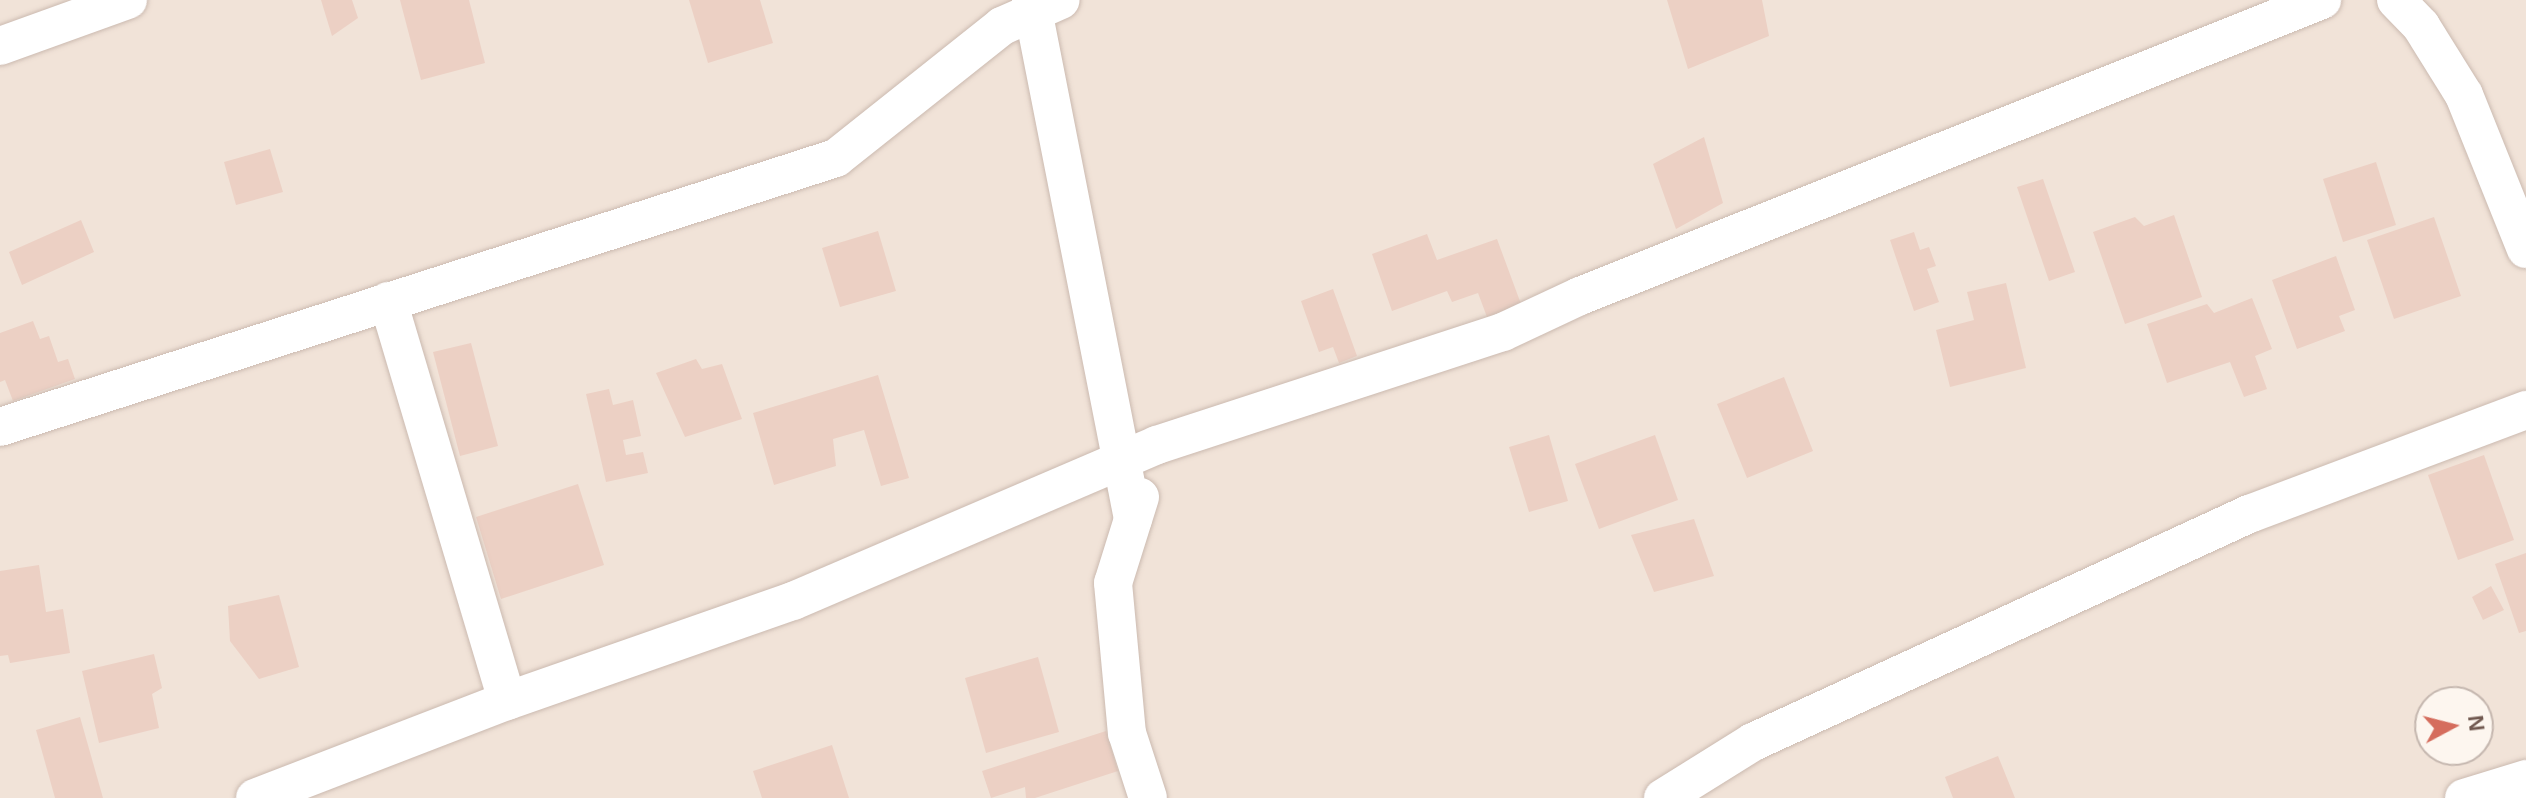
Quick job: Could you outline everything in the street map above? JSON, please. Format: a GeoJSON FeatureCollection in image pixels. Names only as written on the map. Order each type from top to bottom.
{"type":"FeatureCollection","features":[{"type":"Feature","properties":{"kind":"street"},"geometry":{"type":"LineString","coordinates":[[0,46],[128,0]]}},
{"type":"Feature","properties":{"kind":"street"},"geometry":{"type":"LineString","coordinates":[[255,798],[507,701],[793,601],[1157,445],[1503,332],[1580,296],[2322,0]]}},
{"type":"Feature","properties":{"kind":"street"},"geometry":{"type":"LineString","coordinates":[[2396,0],[2421,26],[2464,95],[2526,249]]}},
{"type":"Feature","properties":{"kind":"street"},"geometry":{"type":"LineString","coordinates":[[0,427],[836,158],[1002,26],[1043,4],[1133,519]]}},
{"type":"Feature","properties":{"kind":"street"},"geometry":{"type":"LineString","coordinates":[[388,301],[507,701]]}},
{"type":"Feature","properties":{"kind":"street"},"geometry":{"type":"LineString","coordinates":[[1663,798],[1753,742],[2249,514],[2526,410]]}},
{"type":"Feature","properties":{"kind":"street"},"geometry":{"type":"LineString","coordinates":[[1148,798],[1127,733],[1113,583],[1157,445]]}},
{"type":"Feature","properties":{"kind":"street"},"geometry":{"type":"LineString","coordinates":[[2464,798],[2526,779]]}},
{"type":"Feature","properties":{"kind":"shaded area"},"geometry":{"type":"Polygon","coordinates":[[[0,0],[2526,0],[2526,798],[0,798],[0,0]]]}},
{"type":"Feature","properties":{"kind":"building"},"geometry":{"type":"Polygon","coordinates":[[[321,0],[352,0],[358,18],[332,36],[321,0]]]}},
{"type":"Feature","properties":{"kind":"building"},"geometry":{"type":"Polygon","coordinates":[[[400,0],[469,0],[485,63],[421,80],[400,0]]]}},
{"type":"Feature","properties":{"kind":"building"},"geometry":{"type":"Polygon","coordinates":[[[689,0],[760,0],[773,43],[708,63],[689,0]]]}},
{"type":"Feature","properties":{"kind":"building"},"geometry":{"type":"Polygon","coordinates":[[[1667,0],[1762,0],[1769,36],[1688,69],[1667,0]]]}},
{"type":"Feature","properties":{"kind":"building"},"geometry":{"type":"Polygon","coordinates":[[[1704,137],[1723,203],[1676,229],[1653,164],[1704,137]]]}},
{"type":"Feature","properties":{"kind":"building"},"geometry":{"type":"Polygon","coordinates":[[[270,149],[283,192],[236,205],[224,162],[270,149]]]}},
{"type":"Feature","properties":{"kind":"building"},"geometry":{"type":"Polygon","coordinates":[[[2376,162],[2396,225],[2343,242],[2323,179],[2376,162]]]}},
{"type":"Feature","properties":{"kind":"building"},"geometry":{"type":"Polygon","coordinates":[[[2043,179],[2075,272],[2049,281],[2017,187],[2043,179]]]}},
{"type":"Feature","properties":{"kind":"building"},"geometry":{"type":"Polygon","coordinates":[[[2174,215],[2202,297],[2125,324],[2093,232],[2135,217],[2144,226],[2174,215]]]}},
{"type":"Feature","properties":{"kind":"building"},"geometry":{"type":"Polygon","coordinates":[[[2434,217],[2461,296],[2394,319],[2367,240],[2434,217]]]}},
{"type":"Feature","properties":{"kind":"building"},"geometry":{"type":"Polygon","coordinates":[[[81,220],[94,252],[22,285],[9,252],[81,220]]]}},
{"type":"Feature","properties":{"kind":"building"},"geometry":{"type":"Polygon","coordinates":[[[878,231],[896,291],[840,307],[822,248],[878,231]]]}},
{"type":"Feature","properties":{"kind":"building"},"geometry":{"type":"Polygon","coordinates":[[[1914,232],[1920,250],[1929,247],[1936,266],[1927,269],[1939,302],[1914,311],[1890,240],[1914,232]]]}},
{"type":"Feature","properties":{"kind":"building"},"geometry":{"type":"Polygon","coordinates":[[[1427,234],[1437,260],[1497,239],[1521,304],[1487,317],[1478,293],[1452,302],[1447,291],[1392,311],[1372,254],[1427,234]]]}},
{"type":"Feature","properties":{"kind":"building"},"geometry":{"type":"Polygon","coordinates":[[[2336,256],[2355,310],[2339,316],[2345,331],[2297,349],[2272,280],[2336,256]]]}},
{"type":"Feature","properties":{"kind":"building"},"geometry":{"type":"Polygon","coordinates":[[[2006,283],[2026,368],[1950,387],[1936,330],[1974,320],[1967,292],[2006,283]]]}},
{"type":"Feature","properties":{"kind":"building"},"geometry":{"type":"Polygon","coordinates":[[[1333,289],[1357,356],[1339,363],[1333,347],[1319,352],[1301,301],[1333,289]]]}},
{"type":"Feature","properties":{"kind":"building"},"geometry":{"type":"Polygon","coordinates":[[[2252,298],[2272,349],[2255,356],[2267,389],[2244,397],[2230,362],[2167,383],[2147,324],[2207,304],[2214,313],[2252,298]]]}},
{"type":"Feature","properties":{"kind":"building"},"geometry":{"type":"Polygon","coordinates":[[[33,321],[40,339],[49,336],[58,362],[68,359],[75,379],[13,401],[5,380],[0,382],[0,333],[33,321]]]}},
{"type":"Feature","properties":{"kind":"building"},"geometry":{"type":"Polygon","coordinates":[[[471,343],[498,446],[460,456],[433,352],[471,343]]]}},
{"type":"Feature","properties":{"kind":"building"},"geometry":{"type":"Polygon","coordinates":[[[696,359],[702,369],[722,364],[742,419],[685,437],[656,373],[696,359]]]}},
{"type":"Feature","properties":{"kind":"building"},"geometry":{"type":"Polygon","coordinates":[[[878,375],[909,478],[881,486],[864,430],[833,439],[836,466],[774,485],[753,413],[878,375]]]}},
{"type":"Feature","properties":{"kind":"building"},"geometry":{"type":"Polygon","coordinates":[[[1784,377],[1813,451],[1747,478],[1717,404],[1784,377]]]}},
{"type":"Feature","properties":{"kind":"building"},"geometry":{"type":"Polygon","coordinates":[[[609,389],[613,405],[633,400],[641,436],[623,440],[626,455],[643,452],[648,473],[606,482],[586,394],[609,389]]]}},
{"type":"Feature","properties":{"kind":"building"},"geometry":{"type":"Polygon","coordinates":[[[1549,435],[1568,501],[1529,512],[1509,447],[1549,435]]]}},
{"type":"Feature","properties":{"kind":"building"},"geometry":{"type":"Polygon","coordinates":[[[1655,435],[1678,500],[1599,529],[1575,464],[1655,435]]]}},
{"type":"Feature","properties":{"kind":"building"},"geometry":{"type":"Polygon","coordinates":[[[2484,455],[2514,540],[2458,560],[2428,475],[2484,455]]]}},
{"type":"Feature","properties":{"kind":"building"},"geometry":{"type":"Polygon","coordinates":[[[578,484],[604,565],[501,599],[476,517],[578,484]]]}},
{"type":"Feature","properties":{"kind":"building"},"geometry":{"type":"Polygon","coordinates":[[[1694,519],[1714,576],[1654,592],[1631,535],[1694,519]]]}},
{"type":"Feature","properties":{"kind":"building"},"geometry":{"type":"Polygon","coordinates":[[[2526,553],[2526,631],[2519,633],[2495,564],[2526,553]]]}},
{"type":"Feature","properties":{"kind":"building"},"geometry":{"type":"Polygon","coordinates":[[[39,565],[46,612],[63,609],[70,653],[10,663],[8,655],[0,656],[0,571],[39,565]]]}},
{"type":"Feature","properties":{"kind":"building"},"geometry":{"type":"Polygon","coordinates":[[[2491,586],[2504,610],[2483,620],[2472,597],[2491,586]]]}},
{"type":"Feature","properties":{"kind":"building"},"geometry":{"type":"Polygon","coordinates":[[[279,595],[299,667],[259,679],[230,641],[228,606],[279,595]]]}},
{"type":"Feature","properties":{"kind":"building"},"geometry":{"type":"Polygon","coordinates":[[[154,654],[162,688],[152,694],[159,728],[99,743],[82,671],[154,654]]]}},
{"type":"Feature","properties":{"kind":"building"},"geometry":{"type":"Polygon","coordinates":[[[1038,657],[1059,732],[986,753],[965,678],[1038,657]]]}},
{"type":"Feature","properties":{"kind":"building"},"geometry":{"type":"Polygon","coordinates":[[[80,717],[103,798],[55,798],[36,730],[80,717]]]}},
{"type":"Feature","properties":{"kind":"building"},"geometry":{"type":"Polygon","coordinates":[[[1106,731],[1118,771],[1035,798],[1026,798],[1025,787],[991,798],[982,771],[1106,731]]]}},
{"type":"Feature","properties":{"kind":"building"},"geometry":{"type":"Polygon","coordinates":[[[832,745],[849,798],[762,798],[753,771],[832,745]]]}},
{"type":"Feature","properties":{"kind":"building"},"geometry":{"type":"Polygon","coordinates":[[[1998,756],[2015,798],[1953,798],[1945,777],[1998,756]]]}}]}
